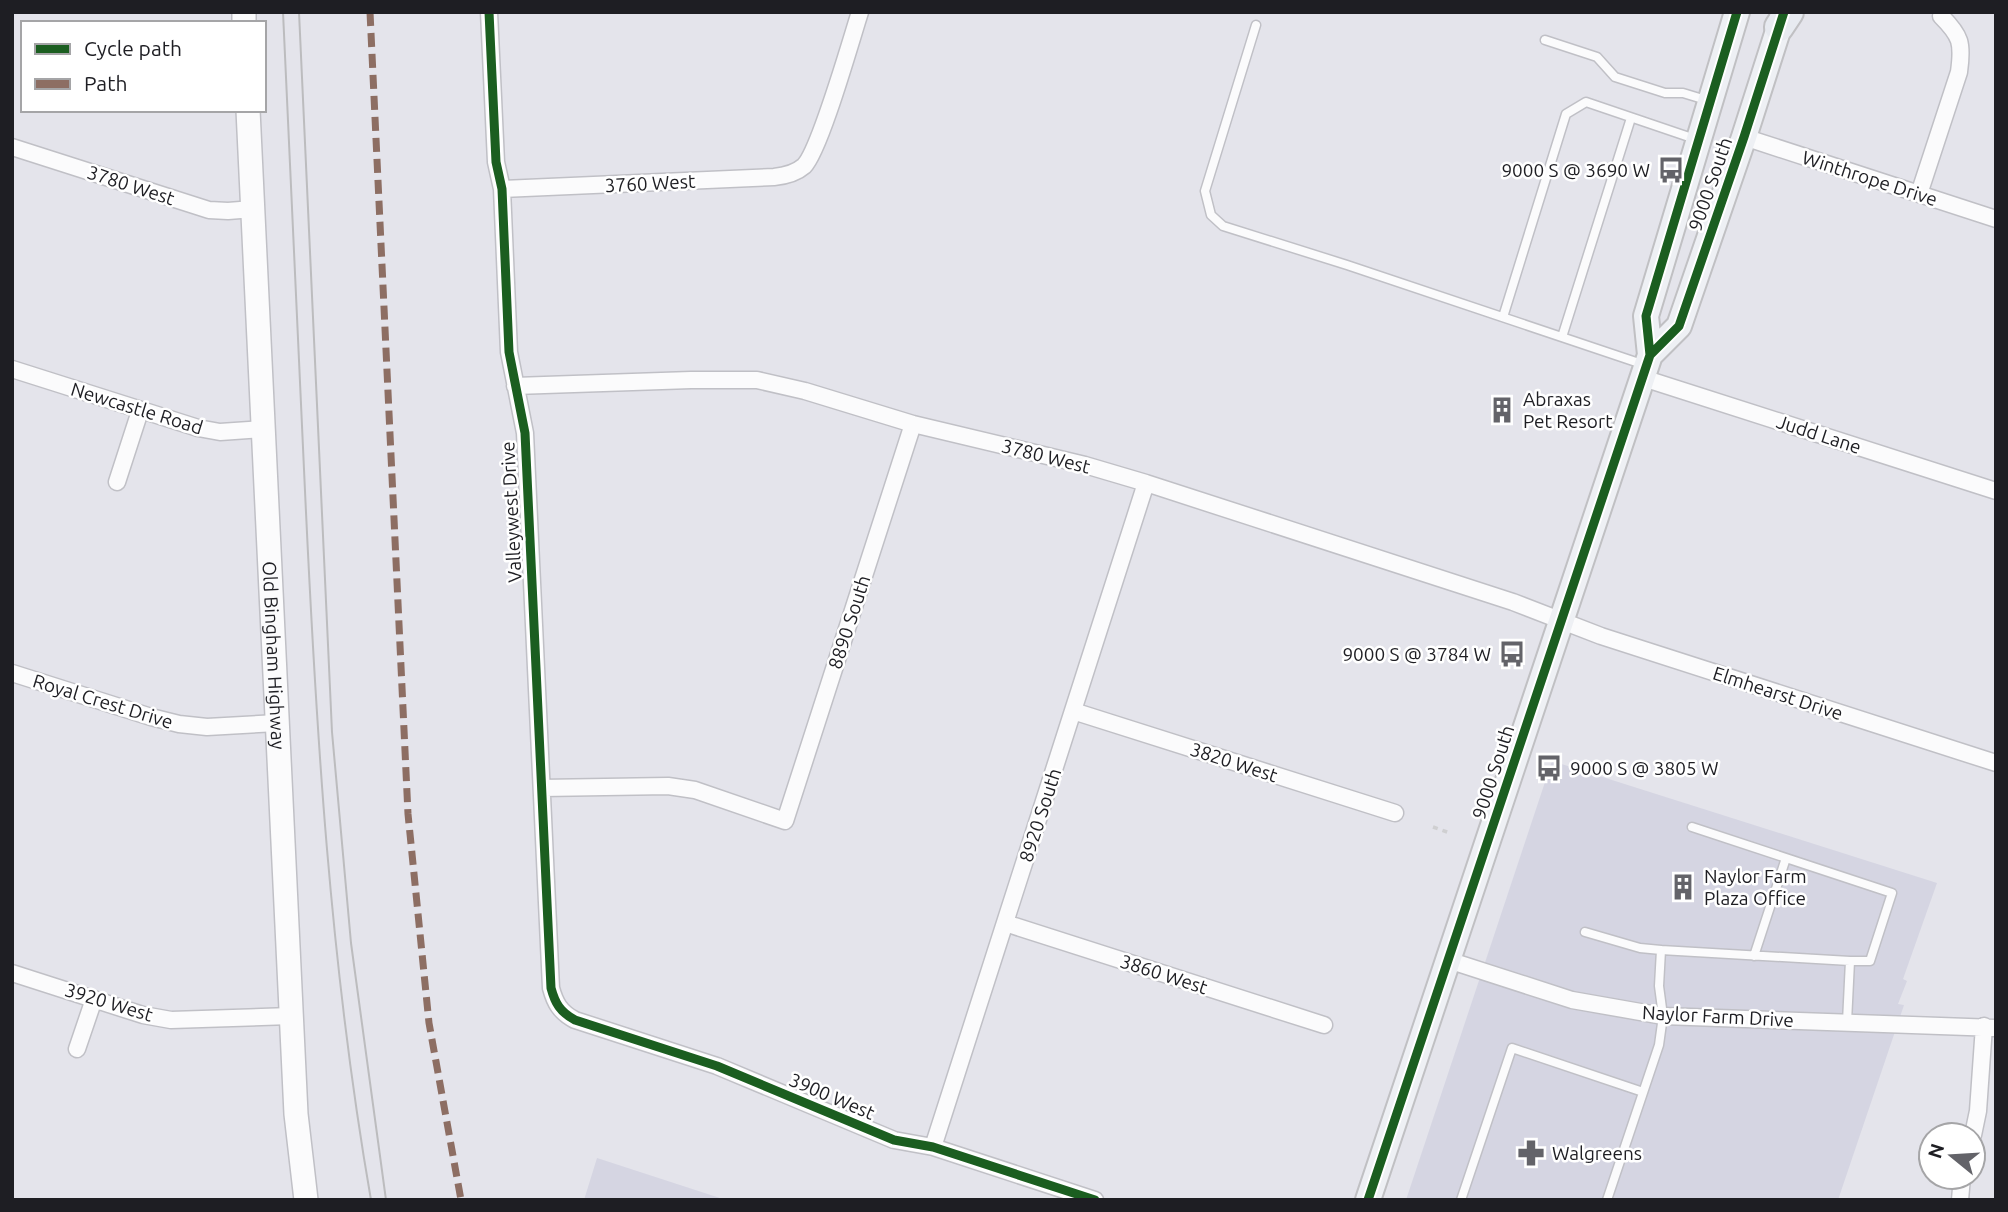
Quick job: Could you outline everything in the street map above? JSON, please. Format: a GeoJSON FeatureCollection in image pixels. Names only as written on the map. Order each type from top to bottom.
{"type":"FeatureCollection","features":[{"type":"Feature","properties":{"kind":"main road","name":"9000 South"},"geometry":{"type":"LineString","coordinates":[[1368,1200],[1646,366],[1646,316],[1737,12]]}},
{"type":"Feature","properties":{"kind":"main road","name":"9000 South"},"geometry":{"type":"LineString","coordinates":[[1646,366],[1679,326],[1784,17]]}},
{"type":"Feature","properties":{"kind":"street","name":"Valleywest Drive"},"geometry":{"type":"LineString","coordinates":[[489,12],[496,162],[502,189],[509,352],[525,433],[551,988],[561,1010]]}},
{"type":"Feature","properties":{"kind":"street","name":"3760 West"},"geometry":{"type":"LineString","coordinates":[[502,189],[774,177],[796,171],[804,165],[816,145],[860,12]]}},
{"type":"Feature","properties":{"kind":"street"},"geometry":{"type":"LineString","coordinates":[[1919,194],[1959,72],[1962,50],[1957,33],[1941,16]]}},
{"type":"Feature","properties":{"kind":"street","name":"Old Bingham Highway"},"geometry":{"type":"LineString","coordinates":[[248,112],[291,1016],[298,1146],[306,1200]]}},
{"type":"Feature","properties":{"kind":"street","name":"Winthrope Drive"},"geometry":{"type":"LineString","coordinates":[[1744,137],[1996,219]]}},
{"type":"Feature","properties":{"kind":"street","name":"3780 West"},"geometry":{"type":"LineString","coordinates":[[12,147],[209,210],[228,212],[253,209]]}},
{"type":"Feature","properties":{"kind":"street","name":"Judd Lane"},"geometry":{"type":"LineString","coordinates":[[1646,366],[1996,491]]}},
{"type":"Feature","properties":{"kind":"street","name":"Newcastle Road"},"geometry":{"type":"LineString","coordinates":[[12,369],[140,411],[220,432],[263,429]]}},
{"type":"Feature","properties":{"kind":"street","name":"3780 West"},"geometry":{"type":"LineString","coordinates":[[515,387],[757,380],[805,391],[913,424],[1084,465],[1146,483],[1513,602],[1561,621]]}},
{"type":"Feature","properties":{"kind":"street"},"geometry":{"type":"LineString","coordinates":[[117,482],[140,411]]}},
{"type":"Feature","properties":{"kind":"street","name":"8890 South"},"geometry":{"type":"LineString","coordinates":[[542,788],[668,786],[695,790],[785,821],[913,424]]}},
{"type":"Feature","properties":{"kind":"street","name":"8920 South"},"geometry":{"type":"LineString","coordinates":[[933,1147],[1146,483]]}},
{"type":"Feature","properties":{"kind":"street","name":"Elmhearst Drive"},"geometry":{"type":"LineString","coordinates":[[1561,621],[1996,763]]}},
{"type":"Feature","properties":{"kind":"street","name":"Royal Crest Drive"},"geometry":{"type":"LineString","coordinates":[[12,673],[179,724],[207,727],[277,723]]}},
{"type":"Feature","properties":{"kind":"street","name":"3820 West"},"geometry":{"type":"LineString","coordinates":[[1073,710],[1395,813]]}},
{"type":"Feature","properties":{"kind":"street","name":"3860 West"},"geometry":{"type":"LineString","coordinates":[[1005,923],[1324,1025]]}},
{"type":"Feature","properties":{"kind":"street","name":"Naylor Farm Drive"},"geometry":{"type":"LineString","coordinates":[[1448,960],[1572,1000],[1663,1016],[1990,1027]]}},
{"type":"Feature","properties":{"kind":"street","name":"3920 West"},"geometry":{"type":"LineString","coordinates":[[12,972],[143,1014],[171,1020],[291,1016]]}},
{"type":"Feature","properties":{"kind":"street"},"geometry":{"type":"LineString","coordinates":[[77,1049],[94,999]]}},
{"type":"Feature","properties":{"kind":"street","name":"3900 West"},"geometry":{"type":"LineString","coordinates":[[561,1010],[575,1020],[717,1066],[894,1140],[933,1147],[1095,1200]]}},
{"type":"Feature","properties":{"kind":"street"},"geometry":{"type":"LineString","coordinates":[[1976,1121],[1990,1027]]}},
{"type":"Feature","properties":{"kind":"lane"},"geometry":{"type":"LineString","coordinates":[[1256,25],[1205,191],[1211,215],[1223,226],[1646,366]]}},
{"type":"Feature","properties":{"kind":"lane"},"geometry":{"type":"LineString","coordinates":[[1545,40],[1597,57],[1615,77],[1665,93],[1683,93],[1709,101]]}},
{"type":"Feature","properties":{"kind":"lane"},"geometry":{"type":"LineString","coordinates":[[1503,317],[1566,114],[1587,102],[1697,140]]}},
{"type":"Feature","properties":{"kind":"lane"},"geometry":{"type":"LineString","coordinates":[[1562,337],[1631,118]]}},
{"type":"Feature","properties":{"kind":"lane"},"geometry":{"type":"LineString","coordinates":[[1585,932],[1640,948],[1870,961],[1892,893],[1692,827]]}},
{"type":"Feature","properties":{"kind":"lane"},"geometry":{"type":"LineString","coordinates":[[1754,956],[1786,858]]}},
{"type":"Feature","properties":{"kind":"lane"},"geometry":{"type":"LineString","coordinates":[[1607,1200],[1658,1045],[1663,1016],[1659,986],[1661,950]]}},
{"type":"Feature","properties":{"kind":"lane"},"geometry":{"type":"LineString","coordinates":[[1847,1022],[1850,961]]}},
{"type":"Feature","properties":{"kind":"lane"},"geometry":{"type":"LineString","coordinates":[[1461,1200],[1512,1048],[1643,1092]]}},
{"type":"Feature","properties":{"kind":"path"},"geometry":{"type":"LineString","coordinates":[[1433,827],[1450,833]]}},
{"type":"Feature","properties":{"kind":"shaded area"},"geometry":{"type":"Polygon","coordinates":[[[1552,761],[1937,883],[1903,979],[1907,981],[1898,1004],[1904,1005],[1838,1200],[1406,1200],[1552,761]]]}},
{"type":"Feature","properties":{"kind":"shaded area"},"geometry":{"type":"Polygon","coordinates":[[[597,1158],[726,1200],[584,1200],[597,1158]]]}},
{"type":"Feature","properties":{"kind":"tram line"},"geometry":{"type":"LineString","coordinates":[[283,12],[309,580],[320,758],[345,1023],[371,1200]]}},
{"type":"Feature","properties":{"kind":"tram line"},"geometry":{"type":"LineString","coordinates":[[299,12],[332,732],[351,943],[386,1200]]}},
{"type":"Feature","properties":{"kind":"marked path"},"geometry":{"type":"LineString","coordinates":[[370,12],[408,814],[429,1023],[461,1200]]}},
{"type":"Feature","properties":{"kind":"cycle path"},"geometry":{"type":"LineString","coordinates":[[489,12],[496,162],[502,189],[509,352],[525,433],[551,988],[556,1003],[565,1014],[575,1020],[717,1066],[894,1140],[933,1147],[1095,1200]]}},
{"type":"Feature","properties":{"kind":"cycle path"},"geometry":{"type":"LineString","coordinates":[[1368,1200],[1650,355],[1646,316],[1737,12]]}},
{"type":"Feature","properties":{"kind":"cycle path"},"geometry":{"type":"LineString","coordinates":[[1650,355],[1679,326],[1784,12]]}},
{"type":"Feature","properties":{"kind":"place","name":"9000 S @ 3690 W"},"geometry":{"type":"Point","coordinates":[1671,170]}},
{"type":"Feature","properties":{"kind":"place","name":"Abraxas Pet Resort"},"geometry":{"type":"Point","coordinates":[1502,410]}},
{"type":"Feature","properties":{"kind":"place","name":"9000 S @ 3784 W"},"geometry":{"type":"Point","coordinates":[1512,654]}},
{"type":"Feature","properties":{"kind":"place","name":"9000 S @ 3805 W"},"geometry":{"type":"Point","coordinates":[1549,768]}},
{"type":"Feature","properties":{"kind":"place","name":"Naylor Farm Plaza Office"},"geometry":{"type":"Point","coordinates":[1683,887]}},
{"type":"Feature","properties":{"kind":"place","name":"Walgreens"},"geometry":{"type":"Point","coordinates":[1531,1153]}}]}
